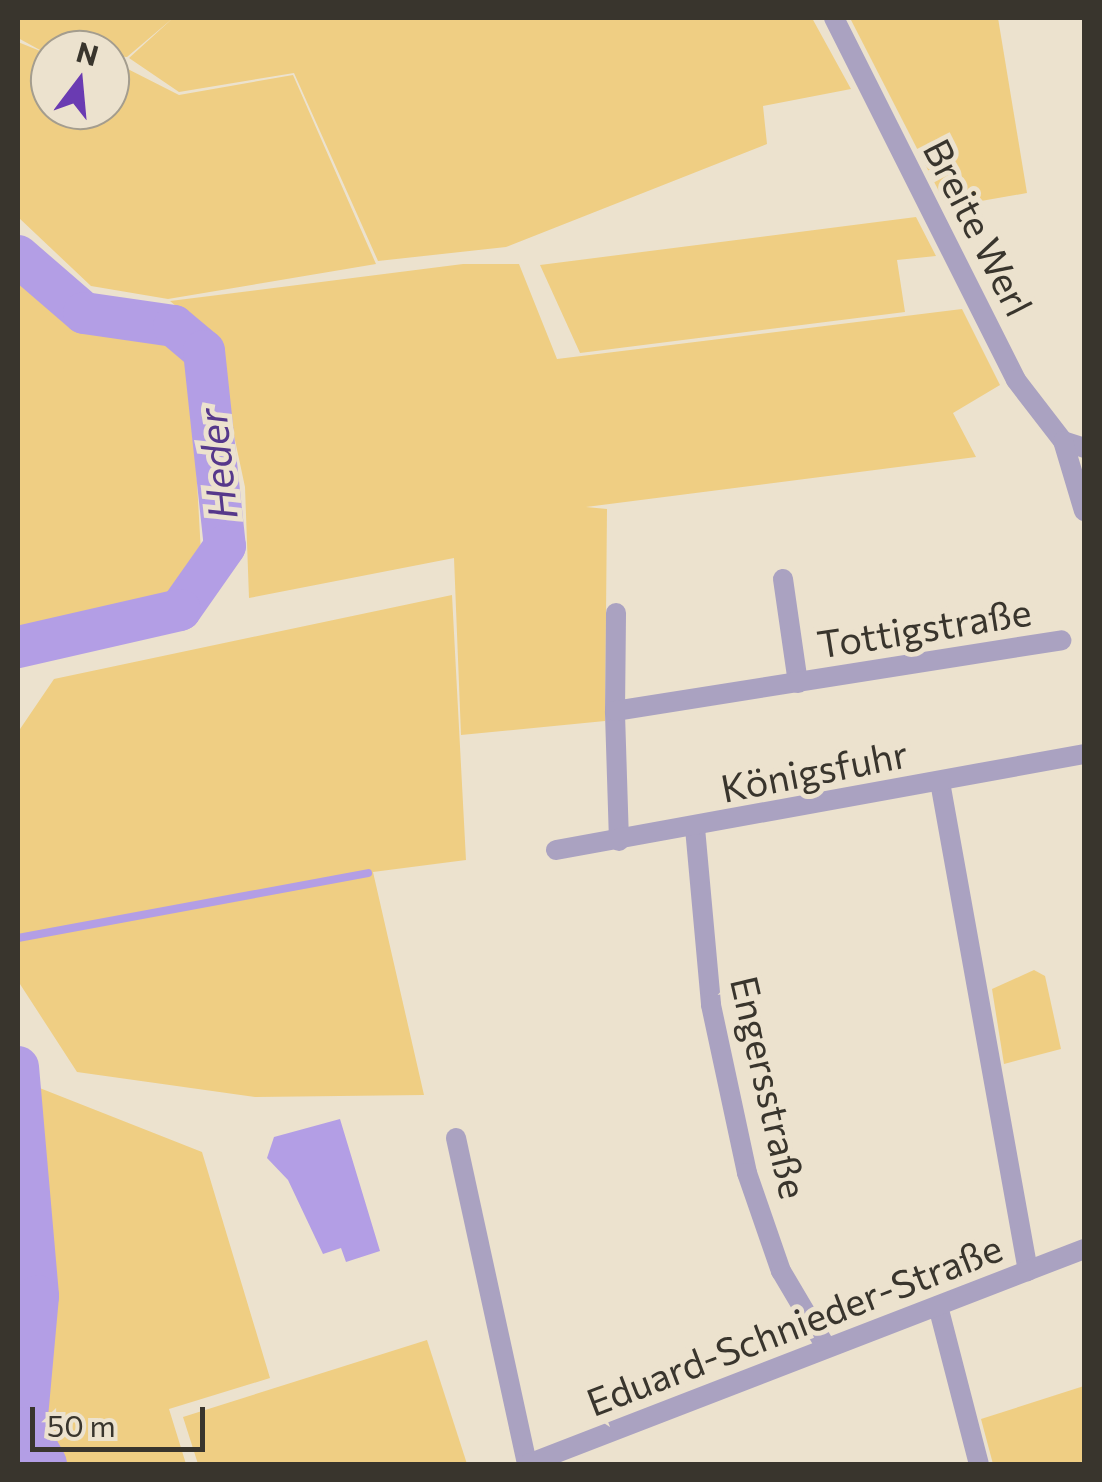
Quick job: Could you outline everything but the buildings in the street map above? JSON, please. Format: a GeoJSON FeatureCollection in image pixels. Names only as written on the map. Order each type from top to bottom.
{"type":"FeatureCollection","features":[{"type":"Feature","properties":{"kind":"street","name":"Breite Werl"},"geometry":{"type":"LineString","coordinates":[[834,18],[1016,380],[1063,441]]}},
{"type":"Feature","properties":{"kind":"street"},"geometry":{"type":"LineString","coordinates":[[1063,441],[1084,448]]}},
{"type":"Feature","properties":{"kind":"street"},"geometry":{"type":"LineString","coordinates":[[1063,441],[1084,510]]}},
{"type":"Feature","properties":{"kind":"street","name":"Tottigstraße"},"geometry":{"type":"LineString","coordinates":[[783,579],[798,683]]}},
{"type":"Feature","properties":{"kind":"street"},"geometry":{"type":"LineString","coordinates":[[616,612],[614,711],[619,841]]}},
{"type":"Feature","properties":{"kind":"street","name":"Tottigstraße"},"geometry":{"type":"LineString","coordinates":[[614,711],[1061,640]]}},
{"type":"Feature","properties":{"kind":"street","name":"Königsfuhr"},"geometry":{"type":"LineString","coordinates":[[556,850],[695,828],[1084,754]]}},
{"type":"Feature","properties":{"kind":"street"},"geometry":{"type":"LineString","coordinates":[[940,782],[1028,1271]]}},
{"type":"Feature","properties":{"kind":"street","name":"Engersstraße"},"geometry":{"type":"LineString","coordinates":[[695,828],[711,1005],[747,1173],[781,1271],[826,1347]]}},
{"type":"Feature","properties":{"kind":"street"},"geometry":{"type":"LineString","coordinates":[[456,1138],[527,1464]]}},
{"type":"Feature","properties":{"kind":"street","name":"Eduard-Schnieder-Straße"},"geometry":{"type":"LineString","coordinates":[[527,1464],[1084,1249]]}},
{"type":"Feature","properties":{"kind":"street"},"geometry":{"type":"LineString","coordinates":[[938,1306],[979,1464]]}},
{"type":"Feature","properties":{"kind":"shaded area"},"geometry":{"type":"Polygon","coordinates":[[[18,18],[173,18],[130,54],[130,30],[30,30],[30,45],[18,38],[18,18]]]}},
{"type":"Feature","properties":{"kind":"shaded area"},"geometry":{"type":"Polygon","coordinates":[[[173,18],[812,18],[851,89],[763,106],[767,144],[506,247],[378,261],[294,73],[179,92],[130,57],[173,18]]]}},
{"type":"Feature","properties":{"kind":"shaded area"},"geometry":{"type":"Polygon","coordinates":[[[850,18],[998,18],[1027,193],[947,207],[850,18]]]}},
{"type":"Feature","properties":{"kind":"shaded area"},"geometry":{"type":"Polygon","coordinates":[[[18,42],[30,47],[30,130],[130,130],[130,70],[179,95],[293,75],[376,264],[168,299],[91,286],[18,217],[18,42]]]}},
{"type":"Feature","properties":{"kind":"shaded area"},"geometry":{"type":"Polygon","coordinates":[[[916,217],[936,256],[897,260],[905,312],[580,353],[540,265],[916,217]]]}},
{"type":"Feature","properties":{"kind":"shaded area"},"geometry":{"type":"Polygon","coordinates":[[[463,264],[519,264],[557,359],[962,309],[1000,385],[953,413],[976,457],[586,507],[607,509],[605,721],[461,735],[454,558],[249,598],[245,487],[213,337],[170,301],[463,264]]]}},
{"type":"Feature","properties":{"kind":"shaded area"},"geometry":{"type":"Polygon","coordinates":[[[18,273],[79,324],[168,335],[190,357],[202,571],[169,597],[18,633],[18,273]]]}},
{"type":"Feature","properties":{"kind":"shaded area"},"geometry":{"type":"Polygon","coordinates":[[[452,595],[466,860],[373,872],[424,1095],[255,1097],[77,1072],[18,981],[18,732],[54,679],[452,595]]]}},
{"type":"Feature","properties":{"kind":"shaded area"},"geometry":{"type":"Polygon","coordinates":[[[1034,970],[1045,976],[1061,1049],[1004,1064],[992,989],[1034,970]]]}},
{"type":"Feature","properties":{"kind":"shaded area"},"geometry":{"type":"Polygon","coordinates":[[[32,1085],[202,1152],[270,1378],[169,1409],[186,1464],[60,1464],[31,1421],[48,1302],[32,1085]]]}},
{"type":"Feature","properties":{"kind":"shaded area"},"geometry":{"type":"Polygon","coordinates":[[[340,1119],[380,1251],[346,1262],[341,1248],[323,1254],[288,1180],[267,1158],[274,1137],[340,1119]]]}},
{"type":"Feature","properties":{"kind":"shaded area"},"geometry":{"type":"Polygon","coordinates":[[[18,1250],[27,1299],[18,1401],[18,1250]]]}},
{"type":"Feature","properties":{"kind":"shaded area"},"geometry":{"type":"Polygon","coordinates":[[[427,1340],[467,1464],[198,1464],[183,1417],[427,1340]]]}},
{"type":"Feature","properties":{"kind":"shaded area"},"geometry":{"type":"Polygon","coordinates":[[[1084,1386],[1084,1464],[993,1464],[981,1419],[1084,1386]]]}},
{"type":"Feature","properties":{"kind":"waterway","name":"Heder"},"geometry":{"type":"LineString","coordinates":[[18,256],[84,313],[174,326],[204,351],[225,546],[180,610],[18,647]]}},
{"type":"Feature","properties":{"kind":"waterway"},"geometry":{"type":"LineString","coordinates":[[18,938],[368,873]]}},
{"type":"Feature","properties":{"kind":"waterway","name":"Heder"},"geometry":{"type":"LineString","coordinates":[[18,1067],[38,1296],[26,1428],[46,1464]]}},
{"type":"Feature","properties":{"kind":"waterway"},"geometry":{"type":"LineString","coordinates":[[21,1464],[32,1441]]}}]}
